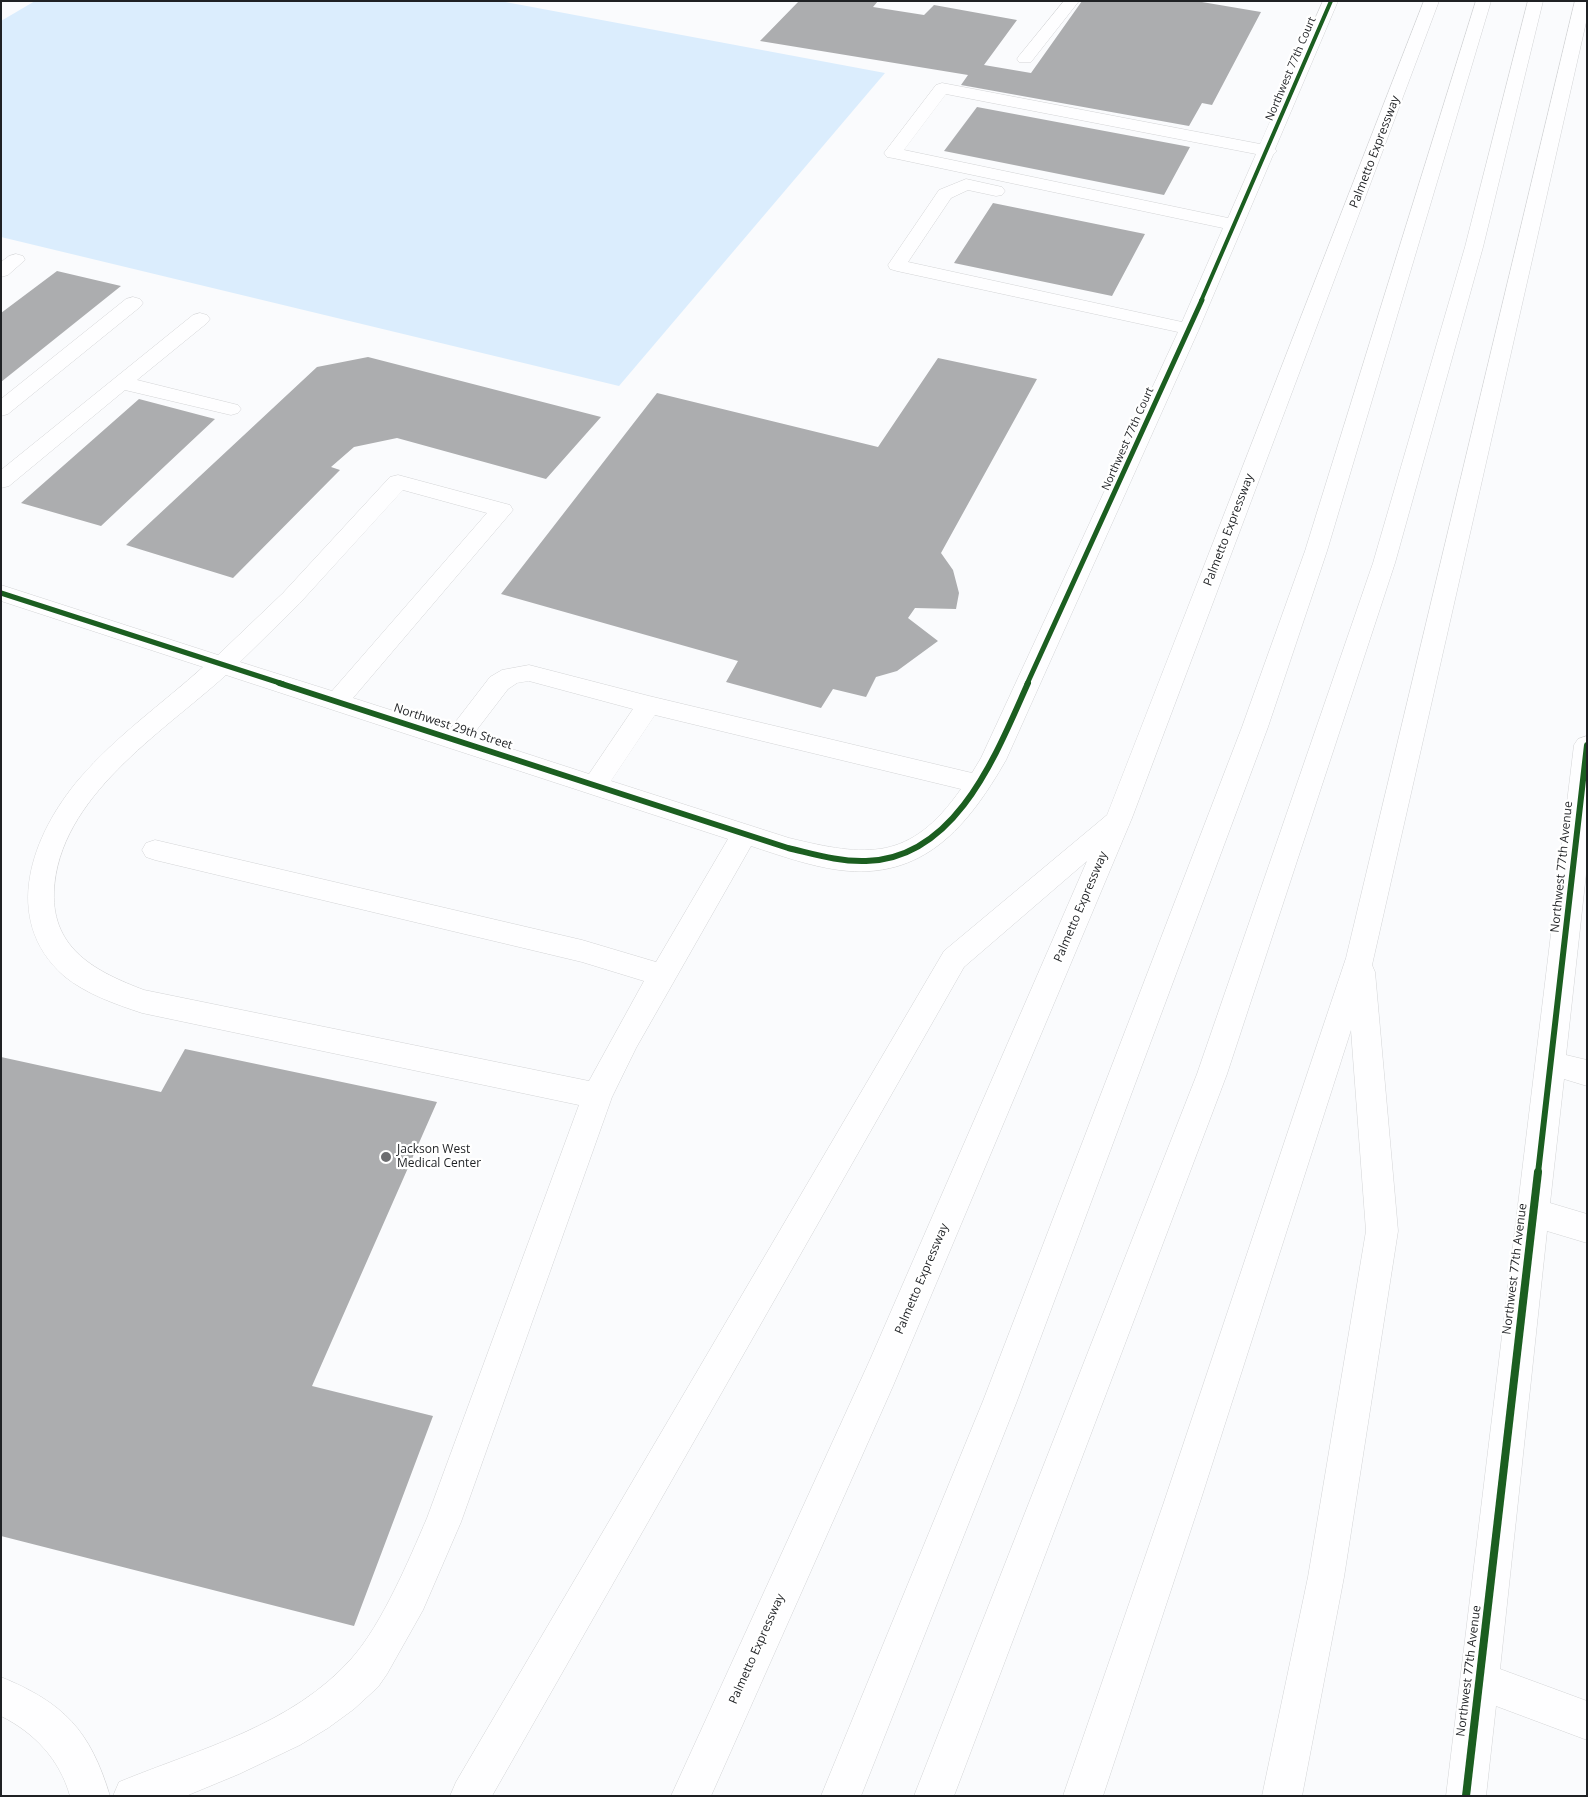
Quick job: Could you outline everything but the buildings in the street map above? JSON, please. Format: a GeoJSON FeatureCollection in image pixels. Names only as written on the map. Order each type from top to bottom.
{"type":"FeatureCollection","features":[{"type":"Feature","properties":{"kind":"main road"},"geometry":{"type":"LineString","coordinates":[[1025,59],[1072,1]]}},
{"type":"Feature","properties":{"kind":"main road","name":"Northwest 77th Court"},"geometry":{"type":"LineString","coordinates":[[901,854],[917,848],[942,830],[978,784],[993,760],[1189,329],[1214,235],[1268,151],[1331,1]]}},
{"type":"Feature","properties":{"kind":"main road","name":"Palmetto Expressway"},"geometry":{"type":"LineString","coordinates":[[691,1796],[881,1374],[1119,818],[1432,1]]}},
{"type":"Feature","properties":{"kind":"main road"},"geometry":{"type":"LineString","coordinates":[[841,1796],[1000,1401],[1255,727],[1316,551],[1484,1]]}},
{"type":"Feature","properties":{"kind":"main road"},"geometry":{"type":"LineString","coordinates":[[934,1796],[1212,1074],[1384,563],[1474,247],[1536,1]]}},
{"type":"Feature","properties":{"kind":"main road"},"geometry":{"type":"LineString","coordinates":[[1082,1796],[1182,1502],[1360,958],[1582,1]]}},
{"type":"Feature","properties":{"kind":"main road"},"geometry":{"type":"LineString","coordinates":[[1214,235],[893,152],[942,88],[1268,151]]}},
{"type":"Feature","properties":{"kind":"main road"},"geometry":{"type":"LineString","coordinates":[[1189,329],[897,265],[945,194],[966,184],[1214,235]]}},
{"type":"Feature","properties":{"kind":"main road"},"geometry":{"type":"LineString","coordinates":[[1,410],[133,303]]}},
{"type":"Feature","properties":{"kind":"main road"},"geometry":{"type":"LineString","coordinates":[[1,481],[200,319]]}},
{"type":"Feature","properties":{"kind":"main road"},"geometry":{"type":"LineString","coordinates":[[122,383],[231,409]]}},
{"type":"Feature","properties":{"kind":"main road"},"geometry":{"type":"LineString","coordinates":[[337,701],[502,510],[398,482],[268,622],[222,665],[153,722],[75,801],[56,832],[45,856],[40,880],[39,898],[41,914],[50,943],[86,976],[108,988],[142,1001],[597,1096]]}},
{"type":"Feature","properties":{"kind":"main road","name":"Northwest 29th Street"},"geometry":{"type":"LineString","coordinates":[[1,593],[788,848],[841,860],[871,860],[901,854]]}},
{"type":"Feature","properties":{"kind":"main road"},"geometry":{"type":"LineString","coordinates":[[455,740],[490,692],[499,683],[511,676],[529,673],[649,705],[978,784]]}},
{"type":"Feature","properties":{"kind":"main road"},"geometry":{"type":"LineString","coordinates":[[594,786],[649,705]]}},
{"type":"Feature","properties":{"kind":"main road","name":"Northwest 77th Avenue"},"geometry":{"type":"LineString","coordinates":[[1466,1796],[1551,1063],[1577,922],[1587,745]]}},
{"type":"Feature","properties":{"kind":"main road"},"geometry":{"type":"LineString","coordinates":[[470,1796],[954,959],[1119,818]]}},
{"type":"Feature","properties":{"kind":"main road"},"geometry":{"type":"LineString","coordinates":[[134,1796],[224,1761],[289,1730],[331,1702],[364,1673],[385,1643],[415,1588],[461,1476],[597,1096],[626,1039],[744,834]]}},
{"type":"Feature","properties":{"kind":"main road"},"geometry":{"type":"LineString","coordinates":[[155,850],[582,951],[662,975]]}},
{"type":"Feature","properties":{"kind":"main road"},"geometry":{"type":"LineString","coordinates":[[1282,1796],[1326,1577],[1382,1231],[1360,958]]}},
{"type":"Feature","properties":{"kind":"main road"},"geometry":{"type":"LineString","coordinates":[[1551,1063],[1587,1073]]}},
{"type":"Feature","properties":{"kind":"main road"},"geometry":{"type":"LineString","coordinates":[[1533,1212],[1587,1229]]}},
{"type":"Feature","properties":{"kind":"main road"},"geometry":{"type":"LineString","coordinates":[[1480,1681],[1587,1721]]}},
{"type":"Feature","properties":{"kind":"main road"},"geometry":{"type":"LineString","coordinates":[[1,1696],[34,1712],[58,1733],[76,1761],[88,1786],[90,1796]]}},
{"type":"Feature","properties":{"kind":"water"},"geometry":{"type":"Polygon","coordinates":[[[35,1],[500,1],[885,73],[619,386],[1,237],[1,21],[35,1]]]}},
{"type":"Feature","properties":{"kind":"cycle path"},"geometry":{"type":"LineString","coordinates":[[1,593],[788,848],[840,860],[868,861],[892,857],[914,849],[933,837],[950,822],[979,783],[993,760],[1189,329],[1331,1]]}},
{"type":"Feature","properties":{"kind":"cycle path"},"geometry":{"type":"LineString","coordinates":[[1466,1796],[1587,745]]}},
{"type":"Feature","properties":{"kind":"place","name":"Jackson West Medical Center"},"geometry":{"type":"Point","coordinates":[386,1157]}}]}
